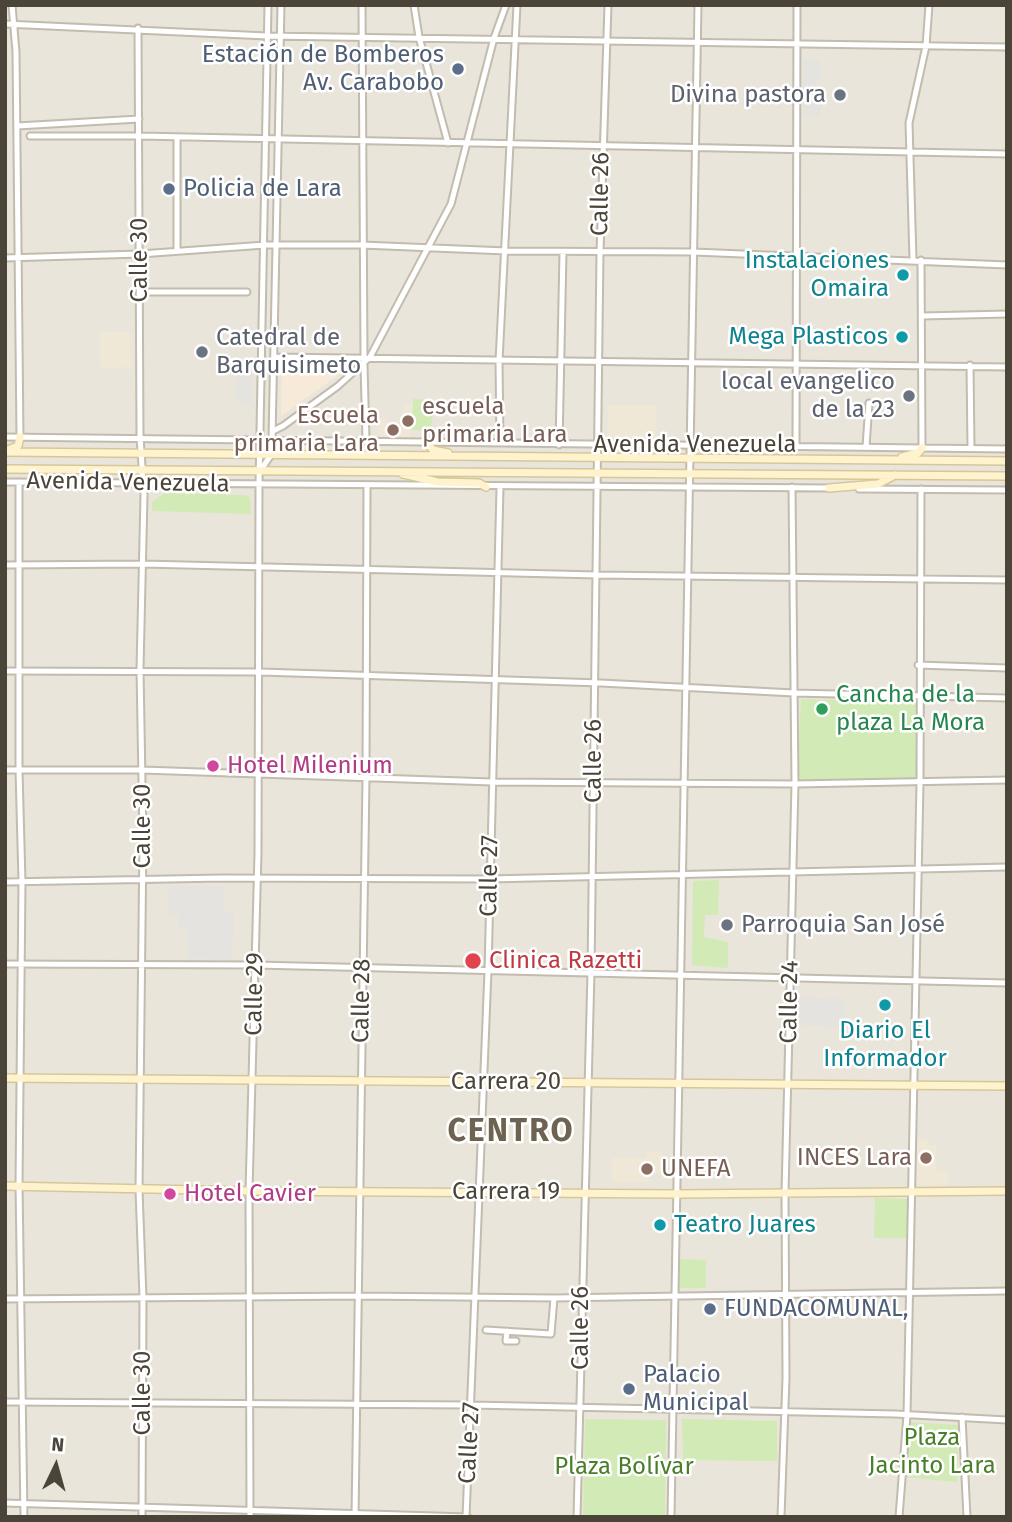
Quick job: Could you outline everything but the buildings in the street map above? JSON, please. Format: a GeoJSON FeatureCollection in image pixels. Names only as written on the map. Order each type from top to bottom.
{"type":"FeatureCollection","features":[{"type":"Feature","properties":{"kind":"street"},"geometry":{"type":"LineString","coordinates":[[5,451],[16,448],[20,437],[16,52],[9,24],[12,5]]}},
{"type":"Feature","properties":{"kind":"street","name":"Calle 29"},"geometry":{"type":"LineString","coordinates":[[251,1513],[249,1191],[261,672],[259,485],[268,5]]}},
{"type":"Feature","properties":{"kind":"street"},"geometry":{"type":"LineString","coordinates":[[260,471],[271,455],[272,439],[281,5]]}},
{"type":"Feature","properties":{"kind":"street"},"geometry":{"type":"LineString","coordinates":[[362,5],[362,245],[367,357]]}},
{"type":"Feature","properties":{"kind":"street"},"geometry":{"type":"LineString","coordinates":[[414,5],[419,37],[448,143]]}},
{"type":"Feature","properties":{"kind":"street"},"geometry":{"type":"LineString","coordinates":[[272,430],[283,426],[363,365],[451,204],[494,38],[506,5]]}},
{"type":"Feature","properties":{"kind":"street"},"geometry":{"type":"LineString","coordinates":[[500,442],[499,361],[517,5]]}},
{"type":"Feature","properties":{"kind":"street","name":"Calle 26"},"geometry":{"type":"LineString","coordinates":[[577,1517],[592,972],[594,683],[600,444],[598,362],[608,5]]}},
{"type":"Feature","properties":{"kind":"street"},"geometry":{"type":"LineString","coordinates":[[671,1517],[683,974],[698,5]]}},
{"type":"Feature","properties":{"kind":"street"},"geometry":{"type":"LineString","coordinates":[[796,445],[797,5]]}},
{"type":"Feature","properties":{"kind":"street"},"geometry":{"type":"LineString","coordinates":[[913,259],[907,152],[909,117],[926,46],[929,5]]}},
{"type":"Feature","properties":{"kind":"street"},"geometry":{"type":"LineString","coordinates":[[9,24],[267,36],[1007,47]]}},
{"type":"Feature","properties":{"kind":"street","name":"Calle 30"},"geometry":{"type":"LineString","coordinates":[[138,29],[141,437],[144,470],[140,669],[143,964],[139,1190],[143,1298],[142,1517]]}},
{"type":"Feature","properties":{"kind":"street"},"geometry":{"type":"LineString","coordinates":[[17,126],[139,119]]}},
{"type":"Feature","properties":{"kind":"street"},"geometry":{"type":"LineString","coordinates":[[30,136],[1007,154]]}},
{"type":"Feature","properties":{"kind":"street"},"geometry":{"type":"LineString","coordinates":[[177,138],[177,251]]}},
{"type":"Feature","properties":{"kind":"street"},"geometry":{"type":"LineString","coordinates":[[5,258],[141,254],[265,245],[362,245],[506,251],[694,252],[1007,265]]}},
{"type":"Feature","properties":{"kind":"street"},"geometry":{"type":"LineString","coordinates":[[559,445],[563,252]]}},
{"type":"Feature","properties":{"kind":"street"},"geometry":{"type":"LineString","coordinates":[[836,460],[909,456],[922,447],[921,261]]}},
{"type":"Feature","properties":{"kind":"street"},"geometry":{"type":"LineString","coordinates":[[140,292],[247,292]]}},
{"type":"Feature","properties":{"kind":"street"},"geometry":{"type":"LineString","coordinates":[[922,316],[1007,314]]}},
{"type":"Feature","properties":{"kind":"street"},"geometry":{"type":"LineString","coordinates":[[274,357],[1007,367]]}},
{"type":"Feature","properties":{"kind":"street"},"geometry":{"type":"LineString","coordinates":[[363,365],[366,440]]}},
{"type":"Feature","properties":{"kind":"street"},"geometry":{"type":"LineString","coordinates":[[970,365],[971,448]]}},
{"type":"Feature","properties":{"kind":"street"},"geometry":{"type":"LineString","coordinates":[[866,447],[869,403]]}},
{"type":"Feature","properties":{"kind":"street"},"geometry":{"type":"LineString","coordinates":[[283,426],[286,439]]}},
{"type":"Feature","properties":{"kind":"street","name":"Avenida Venezuela"},"geometry":{"type":"LineString","coordinates":[[5,437],[366,440],[559,445],[691,443],[1007,449]]}},
{"type":"Feature","properties":{"kind":"street"},"geometry":{"type":"LineString","coordinates":[[425,441],[433,450],[450,454],[508,457]]}},
{"type":"Feature","properties":{"kind":"street","name":"Avenida Venezuela"},"geometry":{"type":"LineString","coordinates":[[5,451],[1007,461]]}},
{"type":"Feature","properties":{"kind":"street"},"geometry":{"type":"LineString","coordinates":[[5,474],[9,469]]}},
{"type":"Feature","properties":{"kind":"street","name":"Avenida Venezuela"},"geometry":{"type":"LineString","coordinates":[[9,469],[1007,476]]}},
{"type":"Feature","properties":{"kind":"street"},"geometry":{"type":"LineString","coordinates":[[396,472],[438,482],[479,483],[486,487]]}},
{"type":"Feature","properties":{"kind":"street"},"geometry":{"type":"LineString","coordinates":[[829,488],[878,484],[890,481],[895,475]]}},
{"type":"Feature","properties":{"kind":"street","name":"Avenida Venezuela"},"geometry":{"type":"LineString","coordinates":[[5,482],[500,488],[599,486],[690,490],[792,487],[1007,490]]}},
{"type":"Feature","properties":{"kind":"street"},"geometry":{"type":"LineString","coordinates":[[19,482],[19,770],[22,882],[19,1185],[23,1299],[24,1517]]}},
{"type":"Feature","properties":{"kind":"street","name":"Calle 28"},"geometry":{"type":"LineString","coordinates":[[355,1515],[360,1296],[367,485]]}},
{"type":"Feature","properties":{"kind":"street","name":"Calle 24"},"geometry":{"type":"LineString","coordinates":[[781,1517],[785,1193],[795,784],[792,487]]}},
{"type":"Feature","properties":{"kind":"street","name":"Calle 27"},"geometry":{"type":"LineString","coordinates":[[467,1517],[481,1192],[500,488]]}},
{"type":"Feature","properties":{"kind":"street"},"geometry":{"type":"LineString","coordinates":[[899,1517],[907,1415],[916,869],[920,783],[918,665],[921,489]]}},
{"type":"Feature","properties":{"kind":"street"},"geometry":{"type":"LineString","coordinates":[[5,565],[143,564],[597,575],[794,575],[1007,580]]}},
{"type":"Feature","properties":{"kind":"street"},"geometry":{"type":"LineString","coordinates":[[918,665],[1007,668]]}},
{"type":"Feature","properties":{"kind":"street"},"geometry":{"type":"LineString","coordinates":[[5,671],[140,669],[261,672],[594,683],[794,693],[1007,698]]}},
{"type":"Feature","properties":{"kind":"street"},"geometry":{"type":"LineString","coordinates":[[5,769],[142,770],[492,782],[795,784],[1007,780]]}},
{"type":"Feature","properties":{"kind":"street"},"geometry":{"type":"LineString","coordinates":[[5,882],[363,877],[489,879],[1007,867]]}},
{"type":"Feature","properties":{"kind":"street"},"geometry":{"type":"LineString","coordinates":[[5,964],[256,965],[1007,983]]}},
{"type":"Feature","properties":{"kind":"street","name":"Carrera 20"},"geometry":{"type":"LineString","coordinates":[[5,1079],[1007,1086]]}},
{"type":"Feature","properties":{"kind":"street","name":"Carrera 19"},"geometry":{"type":"LineString","coordinates":[[5,1186],[139,1190],[677,1194],[1007,1191]]}},
{"type":"Feature","properties":{"kind":"street"},"geometry":{"type":"LineString","coordinates":[[5,1299],[360,1296],[554,1298],[1007,1292]]}},
{"type":"Feature","properties":{"kind":"street"},"geometry":{"type":"LineString","coordinates":[[486,1329],[551,1334],[554,1298]]}},
{"type":"Feature","properties":{"kind":"street"},"geometry":{"type":"LineString","coordinates":[[507,1331],[503,1341],[516,1341]]}},
{"type":"Feature","properties":{"kind":"street"},"geometry":{"type":"LineString","coordinates":[[5,1402],[472,1405],[1007,1419]]}},
{"type":"Feature","properties":{"kind":"street"},"geometry":{"type":"LineString","coordinates":[[962,1418],[967,1517]]}},
{"type":"Feature","properties":{"kind":"street"},"geometry":{"type":"LineString","coordinates":[[5,1503],[142,1506],[251,1513],[467,1517]]}},
{"type":"Feature","properties":{"kind":"shaded area"},"geometry":{"type":"Polygon","coordinates":[[[5,5],[1007,5],[1007,1517],[5,1517],[5,5]]]}},
{"type":"Feature","properties":{"kind":"shaded area"},"geometry":{"type":"Polygon","coordinates":[[[803,60],[820,60],[820,79],[816,80],[816,87],[821,88],[821,116],[803,116],[803,60]]]}},
{"type":"Feature","properties":{"kind":"shaded area"},"geometry":{"type":"Polygon","coordinates":[[[100,332],[130,332],[131,367],[100,368],[100,332]]]}},
{"type":"Feature","properties":{"kind":"shaded area"},"geometry":{"type":"Polygon","coordinates":[[[282,363],[354,364],[281,416],[282,363]]]}},
{"type":"Feature","properties":{"kind":"shaded area"},"geometry":{"type":"Polygon","coordinates":[[[252,366],[252,388],[248,389],[252,393],[252,404],[236,401],[237,369],[252,366]]]}},
{"type":"Feature","properties":{"kind":"shaded area","name":"escuela primaria Lara"},"geometry":{"type":"Polygon","coordinates":[[[403,405],[414,405],[410,437],[396,439],[395,436],[380,436],[378,419],[388,419],[388,424],[403,425],[403,405]]]}},
{"type":"Feature","properties":{"kind":"shaded area"},"geometry":{"type":"Polygon","coordinates":[[[608,405],[656,405],[656,442],[608,442],[608,405]]]}},
{"type":"Feature","properties":{"kind":"shaded area"},"geometry":{"type":"Polygon","coordinates":[[[168,886],[224,886],[224,911],[234,912],[232,960],[188,958],[188,930],[179,929],[179,915],[168,915],[168,886]]]}},
{"type":"Feature","properties":{"kind":"shaded area"},"geometry":{"type":"Polygon","coordinates":[[[794,997],[845,999],[844,1027],[793,1025],[794,997]]]}},
{"type":"Feature","properties":{"kind":"shaded area","name":"INCES Lara"},"geometry":{"type":"Polygon","coordinates":[[[916,1139],[929,1140],[929,1145],[936,1145],[936,1171],[948,1172],[948,1186],[916,1185],[916,1139]]]}},
{"type":"Feature","properties":{"kind":"shaded area"},"geometry":{"type":"Polygon","coordinates":[[[646,1152],[663,1152],[660,1173],[649,1173],[649,1182],[612,1182],[612,1158],[646,1158],[646,1152]]]}},
{"type":"Feature","properties":{"kind":"green space"},"geometry":{"type":"Polygon","coordinates":[[[413,399],[433,400],[431,431],[412,430],[413,399]]]}},
{"type":"Feature","properties":{"kind":"green space"},"geometry":{"type":"Polygon","coordinates":[[[165,493],[246,495],[250,498],[251,514],[152,511],[152,502],[165,493]]]}},
{"type":"Feature","properties":{"kind":"green space"},"geometry":{"type":"Polygon","coordinates":[[[801,699],[918,702],[918,782],[797,781],[801,699]]]}},
{"type":"Feature","properties":{"kind":"green space"},"geometry":{"type":"Polygon","coordinates":[[[719,880],[718,915],[705,915],[704,937],[728,942],[728,968],[692,965],[693,881],[719,880]]]}},
{"type":"Feature","properties":{"kind":"green space"},"geometry":{"type":"Polygon","coordinates":[[[875,1198],[908,1199],[907,1238],[874,1238],[875,1198]]]}},
{"type":"Feature","properties":{"kind":"green space"},"geometry":{"type":"Polygon","coordinates":[[[679,1259],[706,1260],[706,1288],[678,1288],[679,1259]]]}},
{"type":"Feature","properties":{"kind":"green space","name":"Plaza Bolívar"},"geometry":{"type":"Polygon","coordinates":[[[585,1419],[666,1420],[665,1516],[583,1515],[585,1419]]]}},
{"type":"Feature","properties":{"kind":"green space"},"geometry":{"type":"Polygon","coordinates":[[[682,1419],[777,1421],[777,1461],[683,1460],[682,1419]]]}},
{"type":"Feature","properties":{"kind":"green space","name":"Plaza Jacinto Lara"},"geometry":{"type":"Polygon","coordinates":[[[908,1422],[959,1425],[957,1482],[904,1477],[908,1422]]]}},
{"type":"Feature","properties":{"kind":"place","name":"Estación de Bomberos Av. Carabobo"},"geometry":{"type":"Point","coordinates":[458,69]}},
{"type":"Feature","properties":{"kind":"place","name":"Divina pastora"},"geometry":{"type":"Point","coordinates":[840,95]}},
{"type":"Feature","properties":{"kind":"place","name":"Policia de Lara"},"geometry":{"type":"Point","coordinates":[169,189]}},
{"type":"Feature","properties":{"kind":"place","name":"Instalaciones Omaira"},"geometry":{"type":"Point","coordinates":[903,275]}},
{"type":"Feature","properties":{"kind":"place","name":"Mega Plasticos"},"geometry":{"type":"Point","coordinates":[902,337]}},
{"type":"Feature","properties":{"kind":"place","name":"Catedral de Barquisimeto"},"geometry":{"type":"Point","coordinates":[202,352]}},
{"type":"Feature","properties":{"kind":"place","name":"local evangelico de la 23"},"geometry":{"type":"Point","coordinates":[909,396]}},
{"type":"Feature","properties":{"kind":"place","name":"escuela primaria Lara"},"geometry":{"type":"Point","coordinates":[408,421]}},
{"type":"Feature","properties":{"kind":"place","name":"Escuela primaria Lara"},"geometry":{"type":"Point","coordinates":[393,430]}},
{"type":"Feature","properties":{"kind":"place","name":"Cancha de la plaza La Mora"},"geometry":{"type":"Point","coordinates":[822,709]}},
{"type":"Feature","properties":{"kind":"place","name":"Hotel Milenium"},"geometry":{"type":"Point","coordinates":[213,766]}},
{"type":"Feature","properties":{"kind":"place","name":"Parroquia San José"},"geometry":{"type":"Point","coordinates":[727,925]}},
{"type":"Feature","properties":{"kind":"place","name":"Clinica Razetti"},"geometry":{"type":"Point","coordinates":[473,961]}},
{"type":"Feature","properties":{"kind":"place","name":"Diario El Informador"},"geometry":{"type":"Point","coordinates":[885,1005]}},
{"type":"Feature","properties":{"kind":"place","name":"INCES Lara"},"geometry":{"type":"Point","coordinates":[926,1158]}},
{"type":"Feature","properties":{"kind":"place","name":"UNEFA"},"geometry":{"type":"Point","coordinates":[647,1169]}},
{"type":"Feature","properties":{"kind":"place","name":"Hotel Cavier"},"geometry":{"type":"Point","coordinates":[170,1194]}},
{"type":"Feature","properties":{"kind":"place","name":"Teatro Juares"},"geometry":{"type":"Point","coordinates":[660,1225]}},
{"type":"Feature","properties":{"kind":"place","name":"FUNDACOMUNAL,"},"geometry":{"type":"Point","coordinates":[710,1309]}},
{"type":"Feature","properties":{"kind":"place","name":"Palacio Municipal"},"geometry":{"type":"Point","coordinates":[629,1389]}},
{"type":"Feature","properties":{"kind":"district","name":"CENTRO"},"geometry":{"type":"Point","coordinates":[511,1132]}}]}
